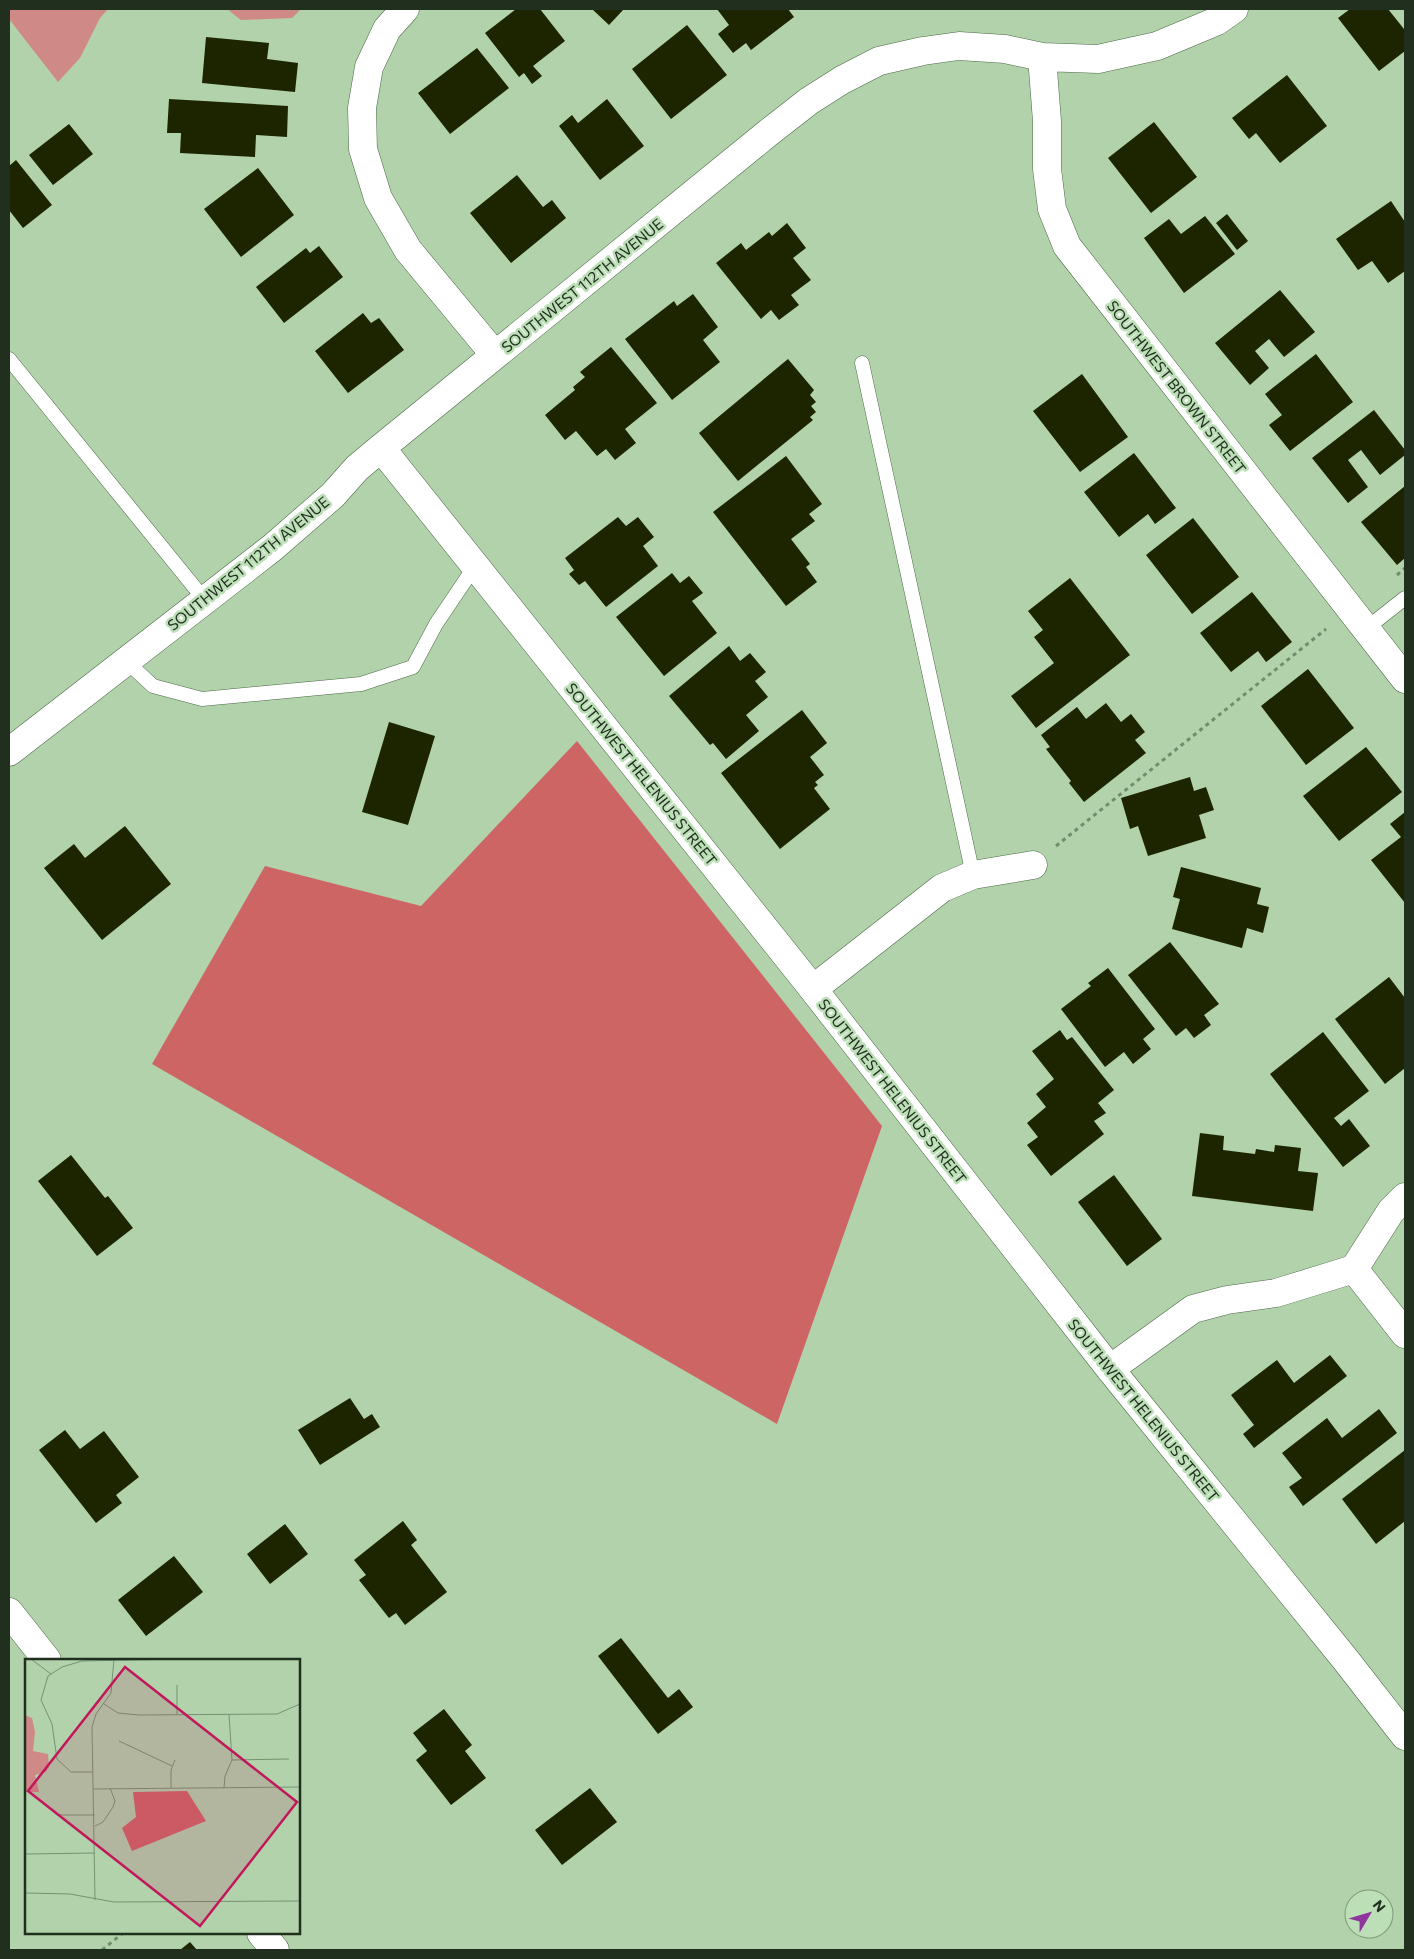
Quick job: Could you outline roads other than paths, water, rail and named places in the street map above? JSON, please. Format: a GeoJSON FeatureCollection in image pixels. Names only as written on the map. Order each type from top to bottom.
{"type":"FeatureCollection","features":[{"type":"Feature","properties":{"kind":"street"},"geometry":{"type":"LineString","coordinates":[[405,9],[387,29],[369,67],[362,108],[363,150],[378,198],[408,250],[495,355]]}},
{"type":"Feature","properties":{"kind":"street","name":"SOUTHWEST 112TH AVENUE"},"geometry":{"type":"LineString","coordinates":[[9,752],[272,548],[332,495],[357,468],[381,448],[795,112],[842,80],[879,61],[923,51],[959,46],[1005,49],[1042,57],[1098,59],[1157,46],[1217,21],[1234,9]]}},
{"type":"Feature","properties":{"kind":"street","name":"SOUTHWEST BROWN STREET"},"geometry":{"type":"LineString","coordinates":[[1042,57],[1047,169],[1052,209],[1067,246],[1405,679]]}},
{"type":"Feature","properties":{"kind":"street","name":"SOUTHWEST HELENIUS STREET"},"geometry":{"type":"LineString","coordinates":[[381,448],[813,989],[1110,1369],[1405,1736]]}},
{"type":"Feature","properties":{"kind":"street"},"geometry":{"type":"LineString","coordinates":[[813,989],[942,888],[973,875],[1032,865]]}},
{"type":"Feature","properties":{"kind":"street"},"geometry":{"type":"LineString","coordinates":[[1110,1369],[1193,1309],[1227,1300],[1276,1293],[1354,1269],[1391,1212],[1405,1197]]}},
{"type":"Feature","properties":{"kind":"street"},"geometry":{"type":"LineString","coordinates":[[1354,1269],[1405,1334]]}},
{"type":"Feature","properties":{"kind":"street"},"geometry":{"type":"LineString","coordinates":[[9,1612],[46,1659]]}},
{"type":"Feature","properties":{"kind":"street"},"geometry":{"type":"LineString","coordinates":[[263,1934],[275,1950]]}},
{"type":"Feature","properties":{"kind":"lane"},"geometry":{"type":"LineString","coordinates":[[9,360],[204,599]]}},
{"type":"Feature","properties":{"kind":"lane"},"geometry":{"type":"LineString","coordinates":[[862,363],[973,875]]}},
{"type":"Feature","properties":{"kind":"lane"},"geometry":{"type":"LineString","coordinates":[[126,661],[153,686],[202,699],[361,684],[413,667],[436,624],[475,566]]}},
{"type":"Feature","properties":{"kind":"lane"},"geometry":{"type":"LineString","coordinates":[[1367,628],[1405,598]]}}]}
